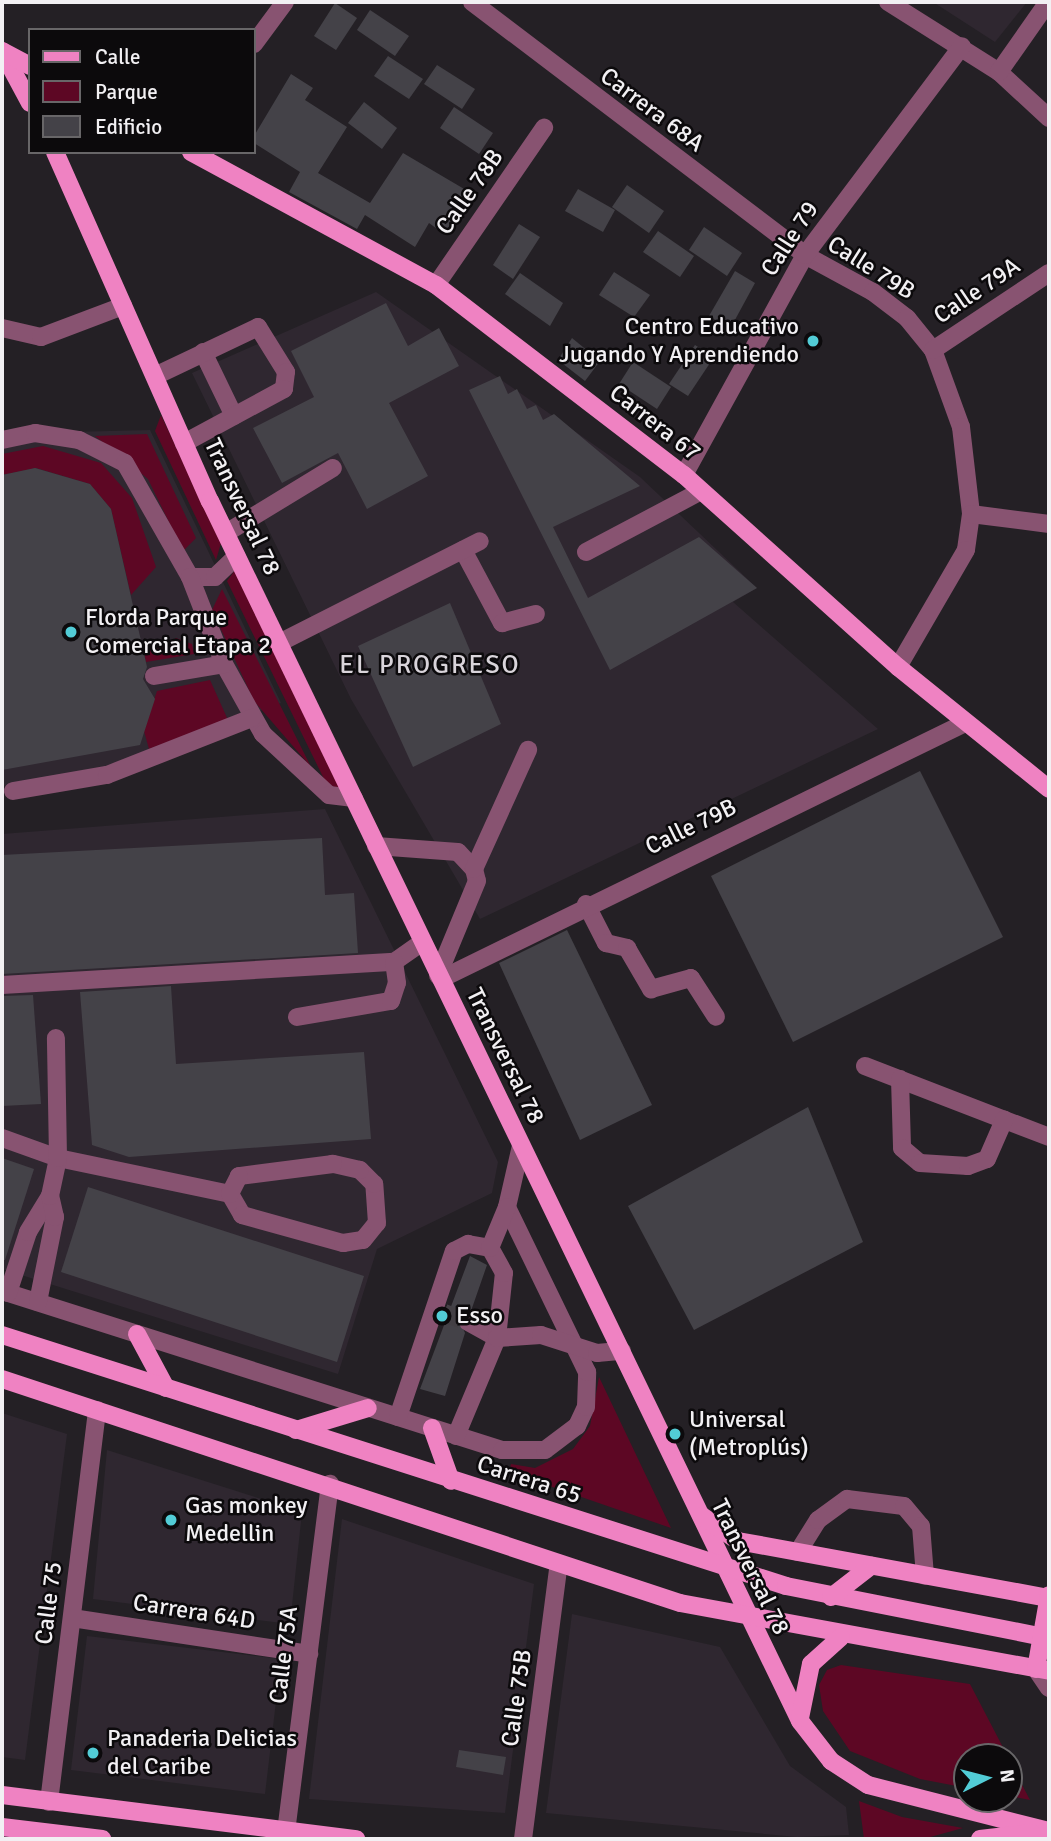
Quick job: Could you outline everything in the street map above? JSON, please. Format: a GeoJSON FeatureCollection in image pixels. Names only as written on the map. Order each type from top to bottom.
{"type":"FeatureCollection","features":[{"type":"Feature","properties":{"kind":"main road"},"geometry":{"type":"LineString","coordinates":[[2,51],[28,64]]}},
{"type":"Feature","properties":{"kind":"main road"},"geometry":{"type":"LineString","coordinates":[[2,51],[28,99]]}},
{"type":"Feature","properties":{"kind":"main road","name":"Transversal 78"},"geometry":{"type":"LineString","coordinates":[[56,154],[226,533],[622,1352],[722,1566],[800,1721],[831,1761],[868,1785],[1049,1833]]}},
{"type":"Feature","properties":{"kind":"main road","name":"Carrera 67"},"geometry":{"type":"LineString","coordinates":[[195,154],[436,285],[684,475],[898,667],[1049,789]]}},
{"type":"Feature","properties":{"kind":"main road"},"geometry":{"type":"LineString","coordinates":[[137,1334],[166,1388]]}},
{"type":"Feature","properties":{"kind":"main road","name":"Carrera 65"},"geometry":{"type":"LineString","coordinates":[[2,1335],[722,1566],[831,1597],[1045,1637]]}},
{"type":"Feature","properties":{"kind":"main road"},"geometry":{"type":"LineString","coordinates":[[2,1379],[330,1484],[559,1563],[748,1618],[841,1637],[1043,1670],[1049,1597],[871,1566],[725,1535],[695,1509]]}},
{"type":"Feature","properties":{"kind":"main road"},"geometry":{"type":"LineString","coordinates":[[296,1430],[368,1408]]}},
{"type":"Feature","properties":{"kind":"main road"},"geometry":{"type":"LineString","coordinates":[[432,1428],[451,1481]]}},
{"type":"Feature","properties":{"kind":"main road"},"geometry":{"type":"LineString","coordinates":[[831,1597],[871,1566]]}},
{"type":"Feature","properties":{"kind":"main road"},"geometry":{"type":"LineString","coordinates":[[800,1721],[800,1693],[811,1664],[841,1637]]}},
{"type":"Feature","properties":{"kind":"main road"},"geometry":{"type":"LineString","coordinates":[[2,1795],[356,1839]]}},
{"type":"Feature","properties":{"kind":"main road"},"geometry":{"type":"LineString","coordinates":[[2,1827],[45,1836],[102,1839]]}},
{"type":"Feature","properties":{"kind":"main road"},"geometry":{"type":"LineString","coordinates":[[981,1839],[1049,1833]]}},
{"type":"Feature","properties":{"kind":"street"},"geometry":{"type":"LineString","coordinates":[[256,41],[285,2]]}},
{"type":"Feature","properties":{"kind":"street","name":"Carrera 68A"},"geometry":{"type":"LineString","coordinates":[[472,2],[805,255]]}},
{"type":"Feature","properties":{"kind":"street"},"geometry":{"type":"LineString","coordinates":[[888,2],[962,46],[999,72],[1049,118]]}},
{"type":"Feature","properties":{"kind":"street"},"geometry":{"type":"LineString","coordinates":[[999,72],[1048,2]]}},
{"type":"Feature","properties":{"kind":"street","name":"Calle 79"},"geometry":{"type":"LineString","coordinates":[[684,475],[805,255],[962,46]]}},
{"type":"Feature","properties":{"kind":"street","name":"Calle 78B"},"geometry":{"type":"LineString","coordinates":[[436,285],[544,128]]}},
{"type":"Feature","properties":{"kind":"street","name":"Calle 79B"},"geometry":{"type":"LineString","coordinates":[[805,255],[873,292],[907,318],[933,351],[961,427],[971,514],[966,550],[898,667]]}},
{"type":"Feature","properties":{"kind":"street","name":"Calle 79A"},"geometry":{"type":"LineString","coordinates":[[933,351],[1049,273]]}},
{"type":"Feature","properties":{"kind":"street"},"geometry":{"type":"LineString","coordinates":[[2,328],[41,337],[123,306]]}},
{"type":"Feature","properties":{"kind":"street"},"geometry":{"type":"LineString","coordinates":[[155,376],[258,327],[286,372],[284,388],[184,443]]}},
{"type":"Feature","properties":{"kind":"street"},"geometry":{"type":"LineString","coordinates":[[203,352],[233,416]]}},
{"type":"Feature","properties":{"kind":"street"},"geometry":{"type":"LineString","coordinates":[[2,440],[35,433],[79,440],[125,463],[190,577],[224,664],[252,718],[287,762],[330,795],[354,798]]}},
{"type":"Feature","properties":{"kind":"street"},"geometry":{"type":"LineString","coordinates":[[226,533],[333,468]]}},
{"type":"Feature","properties":{"kind":"street"},"geometry":{"type":"LineString","coordinates":[[586,552],[701,491]]}},
{"type":"Feature","properties":{"kind":"street"},"geometry":{"type":"LineString","coordinates":[[971,514],[1049,524]]}},
{"type":"Feature","properties":{"kind":"street"},"geometry":{"type":"LineString","coordinates":[[279,643],[480,541]]}},
{"type":"Feature","properties":{"kind":"street"},"geometry":{"type":"LineString","coordinates":[[463,550],[502,623],[536,614]]}},
{"type":"Feature","properties":{"kind":"street"},"geometry":{"type":"LineString","coordinates":[[202,604],[215,577],[237,556]]}},
{"type":"Feature","properties":{"kind":"street"},"geometry":{"type":"LineString","coordinates":[[190,577],[215,577]]}},
{"type":"Feature","properties":{"kind":"street"},"geometry":{"type":"LineString","coordinates":[[154,676],[224,664]]}},
{"type":"Feature","properties":{"kind":"street"},"geometry":{"type":"LineString","coordinates":[[13,791],[107,775],[252,718]]}},
{"type":"Feature","properties":{"kind":"street","name":"Calle 79B"},"geometry":{"type":"LineString","coordinates":[[439,977],[965,723]]}},
{"type":"Feature","properties":{"kind":"street"},"geometry":{"type":"LineString","coordinates":[[474,869],[528,750]]}},
{"type":"Feature","properties":{"kind":"street"},"geometry":{"type":"LineString","coordinates":[[376,846],[458,852],[474,869],[477,881],[439,977]]}},
{"type":"Feature","properties":{"kind":"street"},"geometry":{"type":"LineString","coordinates":[[586,904],[606,943],[627,948],[651,989],[691,978],[716,1017]]}},
{"type":"Feature","properties":{"kind":"street"},"geometry":{"type":"LineString","coordinates":[[2,985],[394,962],[422,942]]}},
{"type":"Feature","properties":{"kind":"street"},"geometry":{"type":"LineString","coordinates":[[297,1017],[391,1001],[397,983],[394,962]]}},
{"type":"Feature","properties":{"kind":"street"},"geometry":{"type":"LineString","coordinates":[[56,1038],[58,1158],[50,1196],[28,1232],[5,1292],[456,1436],[525,1454],[565,1441],[586,1407],[587,1372],[577,1346],[507,1207]]}},
{"type":"Feature","properties":{"kind":"street"},"geometry":{"type":"LineString","coordinates":[[865,1066],[1049,1137]]}},
{"type":"Feature","properties":{"kind":"street"},"geometry":{"type":"LineString","coordinates":[[900,1079],[902,1148],[920,1163],[968,1166],[987,1159],[1004,1120]]}},
{"type":"Feature","properties":{"kind":"street"},"geometry":{"type":"LineString","coordinates":[[2,1138],[58,1158],[230,1194],[242,1214],[343,1243],[363,1240],[377,1223],[374,1184],[360,1170],[332,1164],[239,1176],[230,1194]]}},
{"type":"Feature","properties":{"kind":"street"},"geometry":{"type":"LineString","coordinates":[[490,1248],[507,1207],[521,1146]]}},
{"type":"Feature","properties":{"kind":"street"},"geometry":{"type":"LineString","coordinates":[[38,1303],[55,1217],[50,1196]]}},
{"type":"Feature","properties":{"kind":"street"},"geometry":{"type":"LineString","coordinates":[[398,1417],[438,1311],[454,1251],[468,1244],[490,1248]]}},
{"type":"Feature","properties":{"kind":"street"},"geometry":{"type":"LineString","coordinates":[[456,1436],[497,1338],[504,1273],[490,1248]]}},
{"type":"Feature","properties":{"kind":"street"},"geometry":{"type":"LineString","coordinates":[[468,1322],[497,1338],[541,1335],[597,1353],[622,1352]]}},
{"type":"Feature","properties":{"kind":"street","name":"Calle 75"},"geometry":{"type":"LineString","coordinates":[[49,1802],[97,1409]]}},
{"type":"Feature","properties":{"kind":"street","name":"Calle 75A"},"geometry":{"type":"LineString","coordinates":[[286,1832],[330,1484]]}},
{"type":"Feature","properties":{"kind":"street"},"geometry":{"type":"LineString","coordinates":[[798,1552],[818,1520],[847,1499],[904,1506],[921,1526],[925,1576]]}},
{"type":"Feature","properties":{"kind":"street","name":"Calle 75B"},"geometry":{"type":"LineString","coordinates":[[523,1839],[559,1563]]}},
{"type":"Feature","properties":{"kind":"street","name":"Carrera 64D"},"geometry":{"type":"LineString","coordinates":[[72,1618],[309,1654]]}},
{"type":"Feature","properties":{"kind":"street"},"geometry":{"type":"LineString","coordinates":[[1043,1670],[1049,1688]]}},
{"type":"Feature","properties":{"kind":"shaded area"},"geometry":{"type":"Polygon","coordinates":[[[933,2],[1027,2],[995,42],[933,2]]]}},
{"type":"Feature","properties":{"kind":"shaded area"},"geometry":{"type":"Polygon","coordinates":[[[376,292],[640,477],[757,588],[733,602],[878,729],[480,919],[351,699],[192,373],[376,292]]]}},
{"type":"Feature","properties":{"kind":"shaded area"},"geometry":{"type":"Polygon","coordinates":[[[36,425],[70,432],[150,430],[281,703],[113,767],[2,786],[2,431],[36,425]]]}},
{"type":"Feature","properties":{"kind":"shaded area"},"geometry":{"type":"Polygon","coordinates":[[[325,809],[498,1162],[492,1193],[377,1249],[338,1374],[2,1269],[2,834],[325,809]]]}},
{"type":"Feature","properties":{"kind":"shaded area"},"geometry":{"type":"Polygon","coordinates":[[[2,1413],[67,1434],[25,1760],[2,1757],[2,1413]]]}},
{"type":"Feature","properties":{"kind":"shaded area"},"geometry":{"type":"Polygon","coordinates":[[[107,1450],[302,1512],[290,1624],[93,1599],[107,1450]]]}},
{"type":"Feature","properties":{"kind":"shaded area"},"geometry":{"type":"Polygon","coordinates":[[[342,1519],[534,1584],[505,1813],[309,1799],[342,1519]]]}},
{"type":"Feature","properties":{"kind":"shaded area"},"geometry":{"type":"Polygon","coordinates":[[[572,1614],[720,1647],[790,1766],[846,1807],[849,1835],[797,1837],[546,1813],[572,1614]]]}},
{"type":"Feature","properties":{"kind":"shaded area"},"geometry":{"type":"Polygon","coordinates":[[[87,1636],[281,1659],[265,1794],[71,1770],[87,1636]]]}},
{"type":"Feature","properties":{"kind":"green space"},"geometry":{"type":"Polygon","coordinates":[[[161,415],[221,543],[216,560],[155,431],[161,415]]]}},
{"type":"Feature","properties":{"kind":"green space"},"geometry":{"type":"Polygon","coordinates":[[[147,434],[196,538],[183,551],[148,479],[95,436],[147,434]]]}},
{"type":"Feature","properties":{"kind":"green space"},"geometry":{"type":"Polygon","coordinates":[[[43,446],[101,463],[132,498],[156,567],[131,595],[111,509],[90,484],[36,468],[2,475],[2,454],[43,446]]]}},
{"type":"Feature","properties":{"kind":"green space"},"geometry":{"type":"Polygon","coordinates":[[[235,570],[340,787],[337,789],[325,781],[227,581],[235,570]]]}},
{"type":"Feature","properties":{"kind":"green space"},"geometry":{"type":"Polygon","coordinates":[[[222,589],[311,767],[254,701],[212,610],[222,589]]]}},
{"type":"Feature","properties":{"kind":"green space"},"geometry":{"type":"Polygon","coordinates":[[[176,638],[192,644],[194,654],[146,662],[143,647],[165,647],[176,638]]]}},
{"type":"Feature","properties":{"kind":"green space"},"geometry":{"type":"Polygon","coordinates":[[[210,680],[228,720],[149,749],[144,731],[157,691],[210,680]]]}},
{"type":"Feature","properties":{"kind":"green space"},"geometry":{"type":"Polygon","coordinates":[[[599,1377],[671,1528],[509,1472],[511,1464],[535,1468],[573,1449],[590,1426],[599,1377]]]}},
{"type":"Feature","properties":{"kind":"green space"},"geometry":{"type":"Polygon","coordinates":[[[841,1665],[970,1684],[1001,1743],[953,1743],[953,1785],[920,1779],[850,1751],[823,1711],[819,1685],[827,1670],[841,1665]]]}},
{"type":"Feature","properties":{"kind":"green space"},"geometry":{"type":"Polygon","coordinates":[[[1023,1787],[1030,1800],[1023,1799],[1023,1787]]]}},
{"type":"Feature","properties":{"kind":"green space"},"geometry":{"type":"Polygon","coordinates":[[[859,1801],[902,1817],[963,1828],[923,1839],[864,1839],[859,1801]]]}},
{"type":"Feature","properties":{"kind":"building"},"geometry":{"type":"Polygon","coordinates":[[[335,3],[357,18],[336,50],[314,36],[335,3]]]}},
{"type":"Feature","properties":{"kind":"building"},"geometry":{"type":"Polygon","coordinates":[[[370,10],[409,36],[395,56],[357,30],[370,10]]]}},
{"type":"Feature","properties":{"kind":"building"},"geometry":{"type":"Polygon","coordinates":[[[388,56],[423,79],[409,99],[374,76],[388,56]]]}},
{"type":"Feature","properties":{"kind":"building"},"geometry":{"type":"Polygon","coordinates":[[[437,65],[475,89],[462,109],[424,84],[437,65]]]}},
{"type":"Feature","properties":{"kind":"building"},"geometry":{"type":"Polygon","coordinates":[[[291,74],[313,88],[305,100],[347,127],[318,173],[370,203],[403,153],[471,193],[444,234],[429,223],[415,247],[365,215],[357,229],[289,192],[300,172],[256,144],[256,133],[291,74]]]}},
{"type":"Feature","properties":{"kind":"building"},"geometry":{"type":"Polygon","coordinates":[[[364,102],[397,128],[382,149],[348,123],[364,102]]]}},
{"type":"Feature","properties":{"kind":"building"},"geometry":{"type":"Polygon","coordinates":[[[454,107],[493,133],[479,154],[440,128],[454,107]]]}},
{"type":"Feature","properties":{"kind":"building"},"geometry":{"type":"Polygon","coordinates":[[[627,185],[664,211],[649,233],[612,207],[627,185]]]}},
{"type":"Feature","properties":{"kind":"building"},"geometry":{"type":"Polygon","coordinates":[[[578,189],[615,210],[603,232],[565,211],[578,189]]]}},
{"type":"Feature","properties":{"kind":"building"},"geometry":{"type":"Polygon","coordinates":[[[519,224],[540,237],[513,279],[493,265],[519,224]]]}},
{"type":"Feature","properties":{"kind":"building"},"geometry":{"type":"Polygon","coordinates":[[[704,227],[742,253],[727,276],[689,250],[704,227]]]}},
{"type":"Feature","properties":{"kind":"building"},"geometry":{"type":"Polygon","coordinates":[[[658,231],[694,256],[680,277],[643,252],[658,231]]]}},
{"type":"Feature","properties":{"kind":"building"},"geometry":{"type":"Polygon","coordinates":[[[735,271],[755,283],[730,329],[709,316],[735,271]]]}},
{"type":"Feature","properties":{"kind":"building"},"geometry":{"type":"Polygon","coordinates":[[[614,272],[650,295],[634,317],[599,295],[614,272]]]}},
{"type":"Feature","properties":{"kind":"building"},"geometry":{"type":"Polygon","coordinates":[[[520,273],[563,303],[550,326],[505,294],[520,273]]]}},
{"type":"Feature","properties":{"kind":"building"},"geometry":{"type":"Polygon","coordinates":[[[386,303],[408,346],[439,328],[459,366],[389,403],[428,476],[367,509],[338,453],[282,483],[253,428],[314,397],[291,351],[386,303]]]}},
{"type":"Feature","properties":{"kind":"building"},"geometry":{"type":"Polygon","coordinates":[[[572,338],[600,361],[585,381],[558,360],[572,338]]]}},
{"type":"Feature","properties":{"kind":"building"},"geometry":{"type":"Polygon","coordinates":[[[695,345],[714,357],[688,396],[669,384],[695,345]]]}},
{"type":"Feature","properties":{"kind":"building"},"geometry":{"type":"Polygon","coordinates":[[[633,362],[671,387],[657,409],[619,384],[633,362]]]}},
{"type":"Feature","properties":{"kind":"building"},"geometry":{"type":"Polygon","coordinates":[[[500,376],[508,394],[517,389],[527,409],[536,405],[543,420],[554,414],[640,486],[553,527],[588,598],[699,537],[757,588],[610,670],[469,390],[500,376]]]}},
{"type":"Feature","properties":{"kind":"building","name":"Florda Parque Comercial Etapa 2"},"geometry":{"type":"Polygon","coordinates":[[[35,468],[90,484],[111,509],[147,667],[143,679],[155,699],[140,745],[2,770],[2,475],[35,468]]]}},
{"type":"Feature","properties":{"kind":"building"},"geometry":{"type":"Polygon","coordinates":[[[450,603],[501,724],[413,767],[358,646],[450,603]]]}},
{"type":"Feature","properties":{"kind":"building"},"geometry":{"type":"Polygon","coordinates":[[[920,771],[1003,937],[793,1042],[711,876],[920,771]]]}},
{"type":"Feature","properties":{"kind":"building"},"geometry":{"type":"Polygon","coordinates":[[[322,838],[325,895],[354,893],[358,953],[2,974],[2,855],[322,838]]]}},
{"type":"Feature","properties":{"kind":"building"},"geometry":{"type":"Polygon","coordinates":[[[567,930],[652,1105],[580,1140],[499,963],[567,930]]]}},
{"type":"Feature","properties":{"kind":"building"},"geometry":{"type":"Polygon","coordinates":[[[171,986],[176,1064],[364,1052],[371,1139],[129,1157],[92,1145],[80,992],[171,986]]]}},
{"type":"Feature","properties":{"kind":"building"},"geometry":{"type":"Polygon","coordinates":[[[33,995],[41,1104],[2,1106],[2,996],[33,995]]]}},
{"type":"Feature","properties":{"kind":"building"},"geometry":{"type":"Polygon","coordinates":[[[808,1107],[863,1242],[694,1330],[628,1206],[808,1107]]]}},
{"type":"Feature","properties":{"kind":"building"},"geometry":{"type":"Polygon","coordinates":[[[2,1158],[34,1169],[5,1260],[2,1260],[2,1158]]]}},
{"type":"Feature","properties":{"kind":"building"},"geometry":{"type":"Polygon","coordinates":[[[88,1187],[364,1276],[337,1362],[61,1272],[88,1187]]]}},
{"type":"Feature","properties":{"kind":"building"},"geometry":{"type":"Polygon","coordinates":[[[470,1256],[487,1265],[471,1311],[458,1317],[465,1333],[445,1396],[420,1389],[470,1256]]]}},
{"type":"Feature","properties":{"kind":"building"},"geometry":{"type":"Polygon","coordinates":[[[459,1750],[506,1757],[503,1775],[456,1767],[459,1750]]]}},
{"type":"Feature","properties":{"kind":"tunnel"},"geometry":{"type":"LineString","coordinates":[[444,1313],[468,1322]]}},
{"type":"Feature","properties":{"kind":"place","name":"Centro Educativo Jugando Y Aprendiendo"},"geometry":{"type":"Point","coordinates":[813,341]}},
{"type":"Feature","properties":{"kind":"place","name":"Florda Parque Comercial Etapa 2"},"geometry":{"type":"Point","coordinates":[71,632]}},
{"type":"Feature","properties":{"kind":"place","name":"Esso"},"geometry":{"type":"Point","coordinates":[442,1316]}},
{"type":"Feature","properties":{"kind":"place","name":"Universal (Metroplús)"},"geometry":{"type":"Point","coordinates":[675,1434]}},
{"type":"Feature","properties":{"kind":"place","name":"Gas monkey Medellin"},"geometry":{"type":"Point","coordinates":[171,1520]}},
{"type":"Feature","properties":{"kind":"place","name":"Panaderia Delicias del Caribe"},"geometry":{"type":"Point","coordinates":[93,1753]}},
{"type":"Feature","properties":{"kind":"district","name":"EL PROGRESO"},"geometry":{"type":"Point","coordinates":[430,666]}}]}
